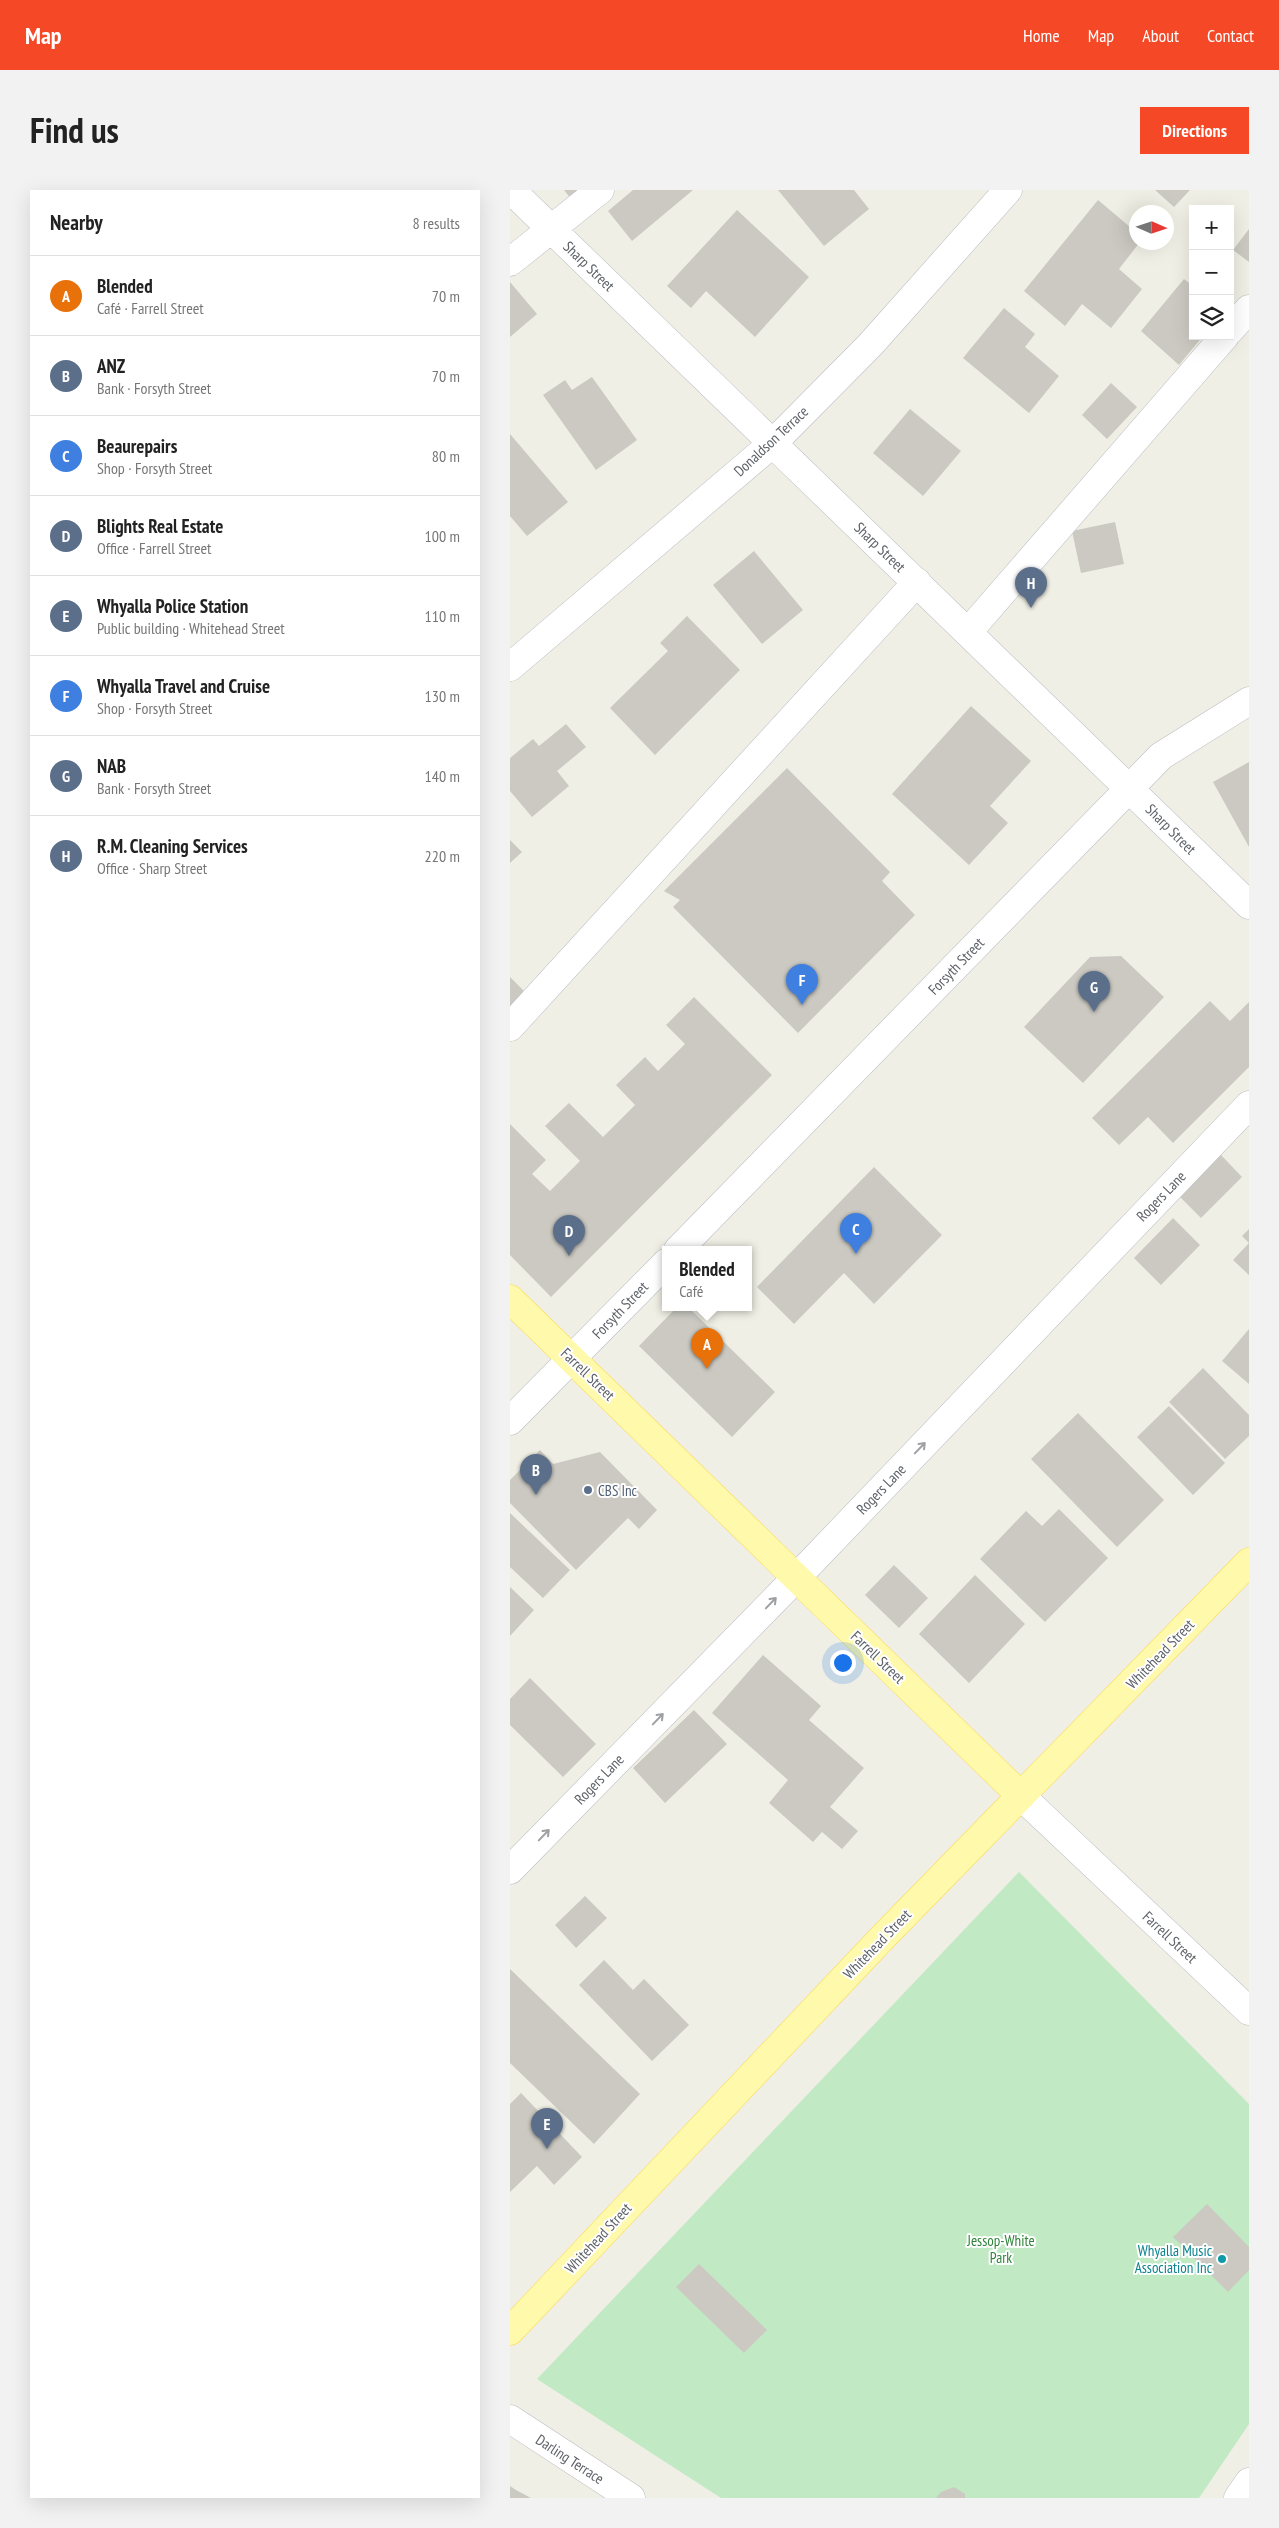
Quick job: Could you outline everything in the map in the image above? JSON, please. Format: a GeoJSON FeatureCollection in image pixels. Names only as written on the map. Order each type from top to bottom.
{"type":"FeatureCollection","features":[{"type":"Feature","properties":{"kind":"main road","name":"Farrell Street"},"geometry":{"type":"LineString","coordinates":[[510,1299],[1021,1796]]}},
{"type":"Feature","properties":{"kind":"main road","name":"Whitehead Street"},"geometry":{"type":"LineString","coordinates":[[510,2331],[883,1938],[1249,1562]]}},
{"type":"Feature","properties":{"kind":"street","name":"Sharp Street"},"geometry":{"type":"LineString","coordinates":[[511,190],[1249,905]]}},
{"type":"Feature","properties":{"kind":"street"},"geometry":{"type":"LineString","coordinates":[[510,262],[553,230],[600,190]]}},
{"type":"Feature","properties":{"kind":"street","name":"Donaldson Terrace"},"geometry":{"type":"LineString","coordinates":[[510,667],[773,443],[871,344],[1008,190]]}},
{"type":"Feature","properties":{"kind":"street"},"geometry":{"type":"LineString","coordinates":[[1234,326],[1249,309]]}},
{"type":"Feature","properties":{"kind":"street"},"geometry":{"type":"LineString","coordinates":[[968,632],[1222,340]]}},
{"type":"Feature","properties":{"kind":"street"},"geometry":{"type":"LineString","coordinates":[[510,1027],[917,582]]}},
{"type":"Feature","properties":{"kind":"street","name":"Forsyth Street"},"geometry":{"type":"LineString","coordinates":[[682,1246],[1161,756],[1249,702]]}},
{"type":"Feature","properties":{"kind":"street","name":"Rogers Lane"},"geometry":{"type":"LineString","coordinates":[[510,1870],[797,1577],[1249,1105]]}},
{"type":"Feature","properties":{"kind":"street","name":"Forsyth Street"},"geometry":{"type":"LineString","coordinates":[[510,1421],[662,1267]]}},
{"type":"Feature","properties":{"kind":"street","name":"Farrell Street"},"geometry":{"type":"LineString","coordinates":[[1021,1796],[1249,2011]]}},
{"type":"Feature","properties":{"kind":"street","name":"Darling Terrace"},"geometry":{"type":"LineString","coordinates":[[510,2419],[631,2498]]}},
{"type":"Feature","properties":{"kind":"street"},"geometry":{"type":"LineString","coordinates":[[1238,2498],[1249,2482]]}},
{"type":"Feature","properties":{"kind":"green space","name":"Jessop-White Park"},"geometry":{"type":"Polygon","coordinates":[[[1019,1872],[1249,2104],[1249,2424],[1199,2498],[721,2498],[537,2379],[1019,1872]]]}},
{"type":"Feature","properties":{"kind":"building"},"geometry":{"type":"Polygon","coordinates":[[[564,190],[584,190],[572,200],[564,190]]]}},
{"type":"Feature","properties":{"kind":"building"},"geometry":{"type":"Polygon","coordinates":[[[633,190],[693,190],[632,241],[608,211],[633,190]]]}},
{"type":"Feature","properties":{"kind":"building"},"geometry":{"type":"Polygon","coordinates":[[[778,190],[854,190],[869,209],[824,246],[778,190]]]}},
{"type":"Feature","properties":{"kind":"building"},"geometry":{"type":"Polygon","coordinates":[[[1155,190],[1190,190],[1174,207],[1155,190]]]}},
{"type":"Feature","properties":{"kind":"building"},"geometry":{"type":"Polygon","coordinates":[[[1098,200],[1129,226],[1129,250],[1134,250],[1119,269],[1142,289],[1111,328],[1082,304],[1065,326],[1024,291],[1098,200]]]}},
{"type":"Feature","properties":{"kind":"building"},"geometry":{"type":"Polygon","coordinates":[[[737,210],[809,277],[755,337],[706,291],[691,308],[667,286],[737,210]]]}},
{"type":"Feature","properties":{"kind":"building"},"geometry":{"type":"Polygon","coordinates":[[[1249,229],[1249,262],[1234,251],[1249,229]]]}},
{"type":"Feature","properties":{"kind":"building"},"geometry":{"type":"Polygon","coordinates":[[[1184,279],[1189,283],[1189,340],[1200,340],[1179,365],[1141,331],[1184,279]]]}},
{"type":"Feature","properties":{"kind":"building"},"geometry":{"type":"Polygon","coordinates":[[[510,282],[537,314],[510,337],[510,282]]]}},
{"type":"Feature","properties":{"kind":"building"},"geometry":{"type":"Polygon","coordinates":[[[1004,308],[1035,334],[1025,347],[1059,376],[1029,413],[963,358],[1004,308]]]}},
{"type":"Feature","properties":{"kind":"building"},"geometry":{"type":"Polygon","coordinates":[[[592,377],[637,440],[596,470],[543,395],[565,380],[572,390],[592,377]]]}},
{"type":"Feature","properties":{"kind":"building"},"geometry":{"type":"Polygon","coordinates":[[[1111,383],[1137,407],[1107,439],[1082,415],[1111,383]]]}},
{"type":"Feature","properties":{"kind":"building"},"geometry":{"type":"Polygon","coordinates":[[[910,409],[961,451],[923,496],[873,453],[910,409]]]}},
{"type":"Feature","properties":{"kind":"building"},"geometry":{"type":"Polygon","coordinates":[[[510,434],[568,502],[527,536],[510,516],[510,434]]]}},
{"type":"Feature","properties":{"kind":"building"},"geometry":{"type":"Polygon","coordinates":[[[1115,522],[1124,564],[1081,573],[1072,531],[1115,522]]]}},
{"type":"Feature","properties":{"kind":"building"},"geometry":{"type":"Polygon","coordinates":[[[754,551],[803,610],[762,644],[713,585],[754,551]]]}},
{"type":"Feature","properties":{"kind":"building"},"geometry":{"type":"Polygon","coordinates":[[[687,616],[740,670],[655,755],[610,708],[668,651],[660,643],[687,616]]]}},
{"type":"Feature","properties":{"kind":"building"},"geometry":{"type":"Polygon","coordinates":[[[971,706],[1031,761],[990,806],[1008,823],[969,865],[892,794],[971,706]]]}},
{"type":"Feature","properties":{"kind":"building"},"geometry":{"type":"Polygon","coordinates":[[[566,724],[586,747],[557,771],[569,786],[532,817],[510,791],[510,758],[533,739],[539,746],[566,724]]]}},
{"type":"Feature","properties":{"kind":"building"},"geometry":{"type":"Polygon","coordinates":[[[1249,762],[1249,847],[1213,782],[1249,762]]]}},
{"type":"Feature","properties":{"kind":"building"},"geometry":{"type":"Polygon","coordinates":[[[787,768],[890,872],[882,881],[915,915],[798,1033],[673,907],[680,900],[664,891],[787,768]]]}},
{"type":"Feature","properties":{"kind":"building"},"geometry":{"type":"Polygon","coordinates":[[[510,840],[522,852],[510,863],[510,840]]]}},
{"type":"Feature","properties":{"kind":"building"},"geometry":{"type":"Polygon","coordinates":[[[1121,956],[1164,997],[1083,1083],[1024,1027],[1090,957],[1121,956]]]}},
{"type":"Feature","properties":{"kind":"building"},"geometry":{"type":"Polygon","coordinates":[[[510,977],[526,993],[510,1010],[510,977]]]}},
{"type":"Feature","properties":{"kind":"building"},"geometry":{"type":"Polygon","coordinates":[[[694,997],[772,1075],[551,1297],[510,1255],[510,1124],[546,1160],[532,1174],[550,1191],[580,1161],[545,1126],[569,1103],[603,1137],[635,1105],[616,1085],[645,1057],[658,1071],[685,1044],[666,1025],[694,997]]]}},
{"type":"Feature","properties":{"kind":"building"},"geometry":{"type":"Polygon","coordinates":[[[1210,1001],[1230,1021],[1249,1002],[1249,1067],[1173,1143],[1148,1117],[1119,1145],[1092,1118],[1210,1001]]]}},
{"type":"Feature","properties":{"kind":"building"},"geometry":{"type":"Polygon","coordinates":[[[1221,1155],[1242,1177],[1201,1218],[1179,1196],[1221,1155]]]}},
{"type":"Feature","properties":{"kind":"building"},"geometry":{"type":"Polygon","coordinates":[[[874,1167],[942,1235],[874,1304],[844,1273],[794,1324],[757,1287],[874,1167]]]}},
{"type":"Feature","properties":{"kind":"building"},"geometry":{"type":"Polygon","coordinates":[[[1173,1218],[1200,1245],[1161,1285],[1134,1258],[1173,1218]]]}},
{"type":"Feature","properties":{"kind":"building"},"geometry":{"type":"Polygon","coordinates":[[[1249,1229],[1249,1243],[1242,1236],[1249,1229]]]}},
{"type":"Feature","properties":{"kind":"building"},"geometry":{"type":"Polygon","coordinates":[[[1249,1243],[1249,1275],[1233,1260],[1249,1243]]]}},
{"type":"Feature","properties":{"kind":"building"},"geometry":{"type":"Polygon","coordinates":[[[673,1311],[692,1311],[775,1392],[732,1437],[639,1346],[673,1311]]]}},
{"type":"Feature","properties":{"kind":"building"},"geometry":{"type":"Polygon","coordinates":[[[1249,1329],[1249,1384],[1222,1361],[1249,1329]]]}},
{"type":"Feature","properties":{"kind":"building"},"geometry":{"type":"Polygon","coordinates":[[[1203,1368],[1249,1415],[1249,1436],[1225,1459],[1169,1402],[1203,1368]]]}},
{"type":"Feature","properties":{"kind":"building"},"geometry":{"type":"Polygon","coordinates":[[[1169,1406],[1225,1463],[1193,1495],[1137,1437],[1169,1406]]]}},
{"type":"Feature","properties":{"kind":"building"},"geometry":{"type":"Polygon","coordinates":[[[1078,1413],[1164,1500],[1117,1547],[1031,1459],[1078,1413]]]}},
{"type":"Feature","properties":{"kind":"building"},"geometry":{"type":"Polygon","coordinates":[[[540,1450],[553,1464],[600,1452],[657,1510],[639,1529],[628,1518],[576,1570],[510,1503],[510,1480],[540,1450]]]}},
{"type":"Feature","properties":{"kind":"building"},"geometry":{"type":"Polygon","coordinates":[[[1059,1509],[1108,1558],[1045,1622],[980,1559],[1026,1511],[1042,1526],[1059,1509]]]}},
{"type":"Feature","properties":{"kind":"building"},"geometry":{"type":"Polygon","coordinates":[[[510,1513],[570,1570],[543,1598],[510,1567],[510,1513]]]}},
{"type":"Feature","properties":{"kind":"building"},"geometry":{"type":"Polygon","coordinates":[[[894,1565],[928,1598],[899,1628],[865,1595],[894,1565]]]}},
{"type":"Feature","properties":{"kind":"building"},"geometry":{"type":"Polygon","coordinates":[[[975,1575],[1025,1624],[969,1683],[919,1634],[975,1575]]]}},
{"type":"Feature","properties":{"kind":"building"},"geometry":{"type":"Polygon","coordinates":[[[510,1587],[534,1610],[510,1636],[510,1587]]]}},
{"type":"Feature","properties":{"kind":"building"},"geometry":{"type":"Polygon","coordinates":[[[763,1655],[821,1706],[809,1720],[864,1768],[830,1807],[858,1831],[842,1849],[822,1832],[813,1842],[769,1803],[788,1780],[712,1713],[763,1655]]]}},
{"type":"Feature","properties":{"kind":"building"},"geometry":{"type":"Polygon","coordinates":[[[530,1678],[596,1744],[563,1777],[510,1725],[510,1699],[530,1678]]]}},
{"type":"Feature","properties":{"kind":"building"},"geometry":{"type":"Polygon","coordinates":[[[694,1710],[727,1744],[665,1803],[633,1768],[694,1710]]]}},
{"type":"Feature","properties":{"kind":"building"},"geometry":{"type":"Polygon","coordinates":[[[585,1896],[607,1918],[576,1948],[555,1925],[585,1896]]]}},
{"type":"Feature","properties":{"kind":"building"},"geometry":{"type":"Polygon","coordinates":[[[604,1960],[633,1990],[644,1979],[689,2025],[652,2061],[579,1985],[604,1960]]]}},
{"type":"Feature","properties":{"kind":"building"},"geometry":{"type":"Polygon","coordinates":[[[510,1969],[640,2094],[594,2144],[510,2063],[510,1969]]]}},
{"type":"Feature","properties":{"kind":"building"},"geometry":{"type":"Polygon","coordinates":[[[521,2093],[582,2157],[554,2185],[537,2166],[510,2192],[510,2104],[521,2093]]]}},
{"type":"Feature","properties":{"kind":"building","name":"Whyalla Music Association Inc"},"geometry":{"type":"Polygon","coordinates":[[[1207,2204],[1249,2247],[1249,2270],[1228,2292],[1173,2237],[1207,2204]]]}},
{"type":"Feature","properties":{"kind":"building"},"geometry":{"type":"Polygon","coordinates":[[[699,2264],[767,2330],[744,2353],[676,2287],[699,2264]]]}},
{"type":"Feature","properties":{"kind":"building"},"geometry":{"type":"Polygon","coordinates":[[[510,2486],[516,2490],[531,2498],[510,2498],[510,2486]]]}},
{"type":"Feature","properties":{"kind":"building"},"geometry":{"type":"Polygon","coordinates":[[[954,2487],[965,2494],[965,2498],[936,2498],[941,2492],[954,2487]]]}},
{"type":"Feature","properties":{"kind":"place","name":"R.M. Cleaning Services"},"geometry":{"type":"Point","coordinates":[1031,608]}},
{"type":"Feature","properties":{"kind":"place","name":"Whyalla Travel and Cruise"},"geometry":{"type":"Point","coordinates":[802,1005]}},
{"type":"Feature","properties":{"kind":"place","name":"NAB"},"geometry":{"type":"Point","coordinates":[1094,1012]}},
{"type":"Feature","properties":{"kind":"place","name":"Beaurepairs"},"geometry":{"type":"Point","coordinates":[856,1254]}},
{"type":"Feature","properties":{"kind":"place","name":"Blights Real Estate"},"geometry":{"type":"Point","coordinates":[569,1256]}},
{"type":"Feature","properties":{"kind":"place","name":"Blended"},"geometry":{"type":"Point","coordinates":[707,1369]}},
{"type":"Feature","properties":{"kind":"place","name":"CBS Inc"},"geometry":{"type":"Point","coordinates":[588,1490]}},
{"type":"Feature","properties":{"kind":"place","name":"ANZ"},"geometry":{"type":"Point","coordinates":[536,1495]}},
{"type":"Feature","properties":{"kind":"place","name":"Whyalla Police Station"},"geometry":{"type":"Point","coordinates":[547,2149]}},
{"type":"Feature","properties":{"kind":"place","name":"Whyalla Music Association Inc"},"geometry":{"type":"Point","coordinates":[1222,2259]}}]}
